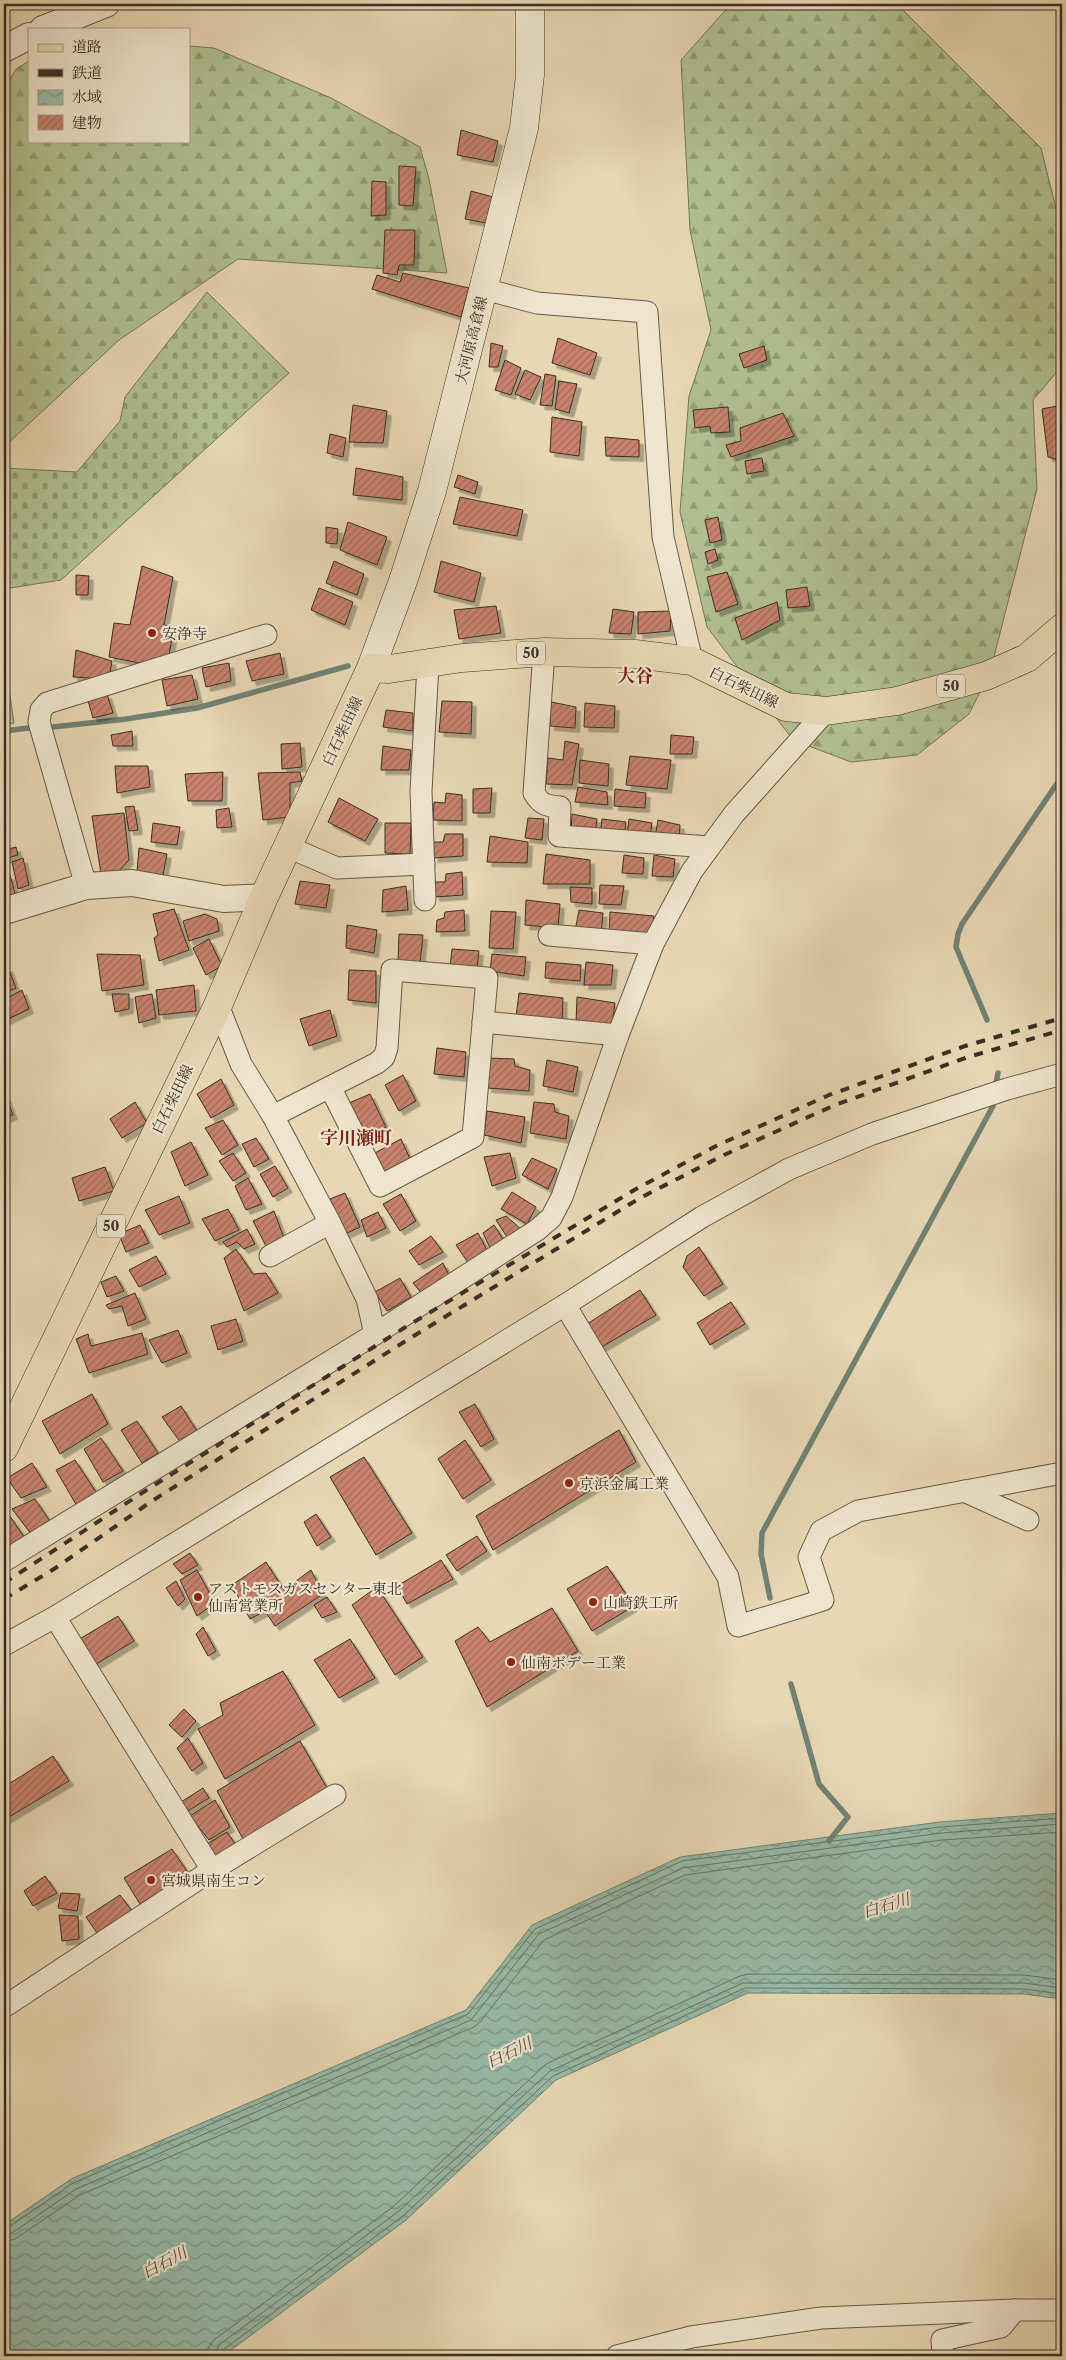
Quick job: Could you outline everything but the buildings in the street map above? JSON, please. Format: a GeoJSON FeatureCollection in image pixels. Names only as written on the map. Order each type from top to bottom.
{"type":"FeatureCollection","features":[{"type":"Feature","properties":{"kind":"main road","name":"大河原高倉線"},"geometry":{"type":"LineString","coordinates":[[371,668],[403,581],[432,492],[524,128],[530,75],[530,4]]}},
{"type":"Feature","properties":{"kind":"main road","name":"白石柴田線"},"geometry":{"type":"LineString","coordinates":[[4,1448],[218,1005],[264,897],[371,668],[389,670],[462,658],[544,652],[634,654],[692,661],[786,707],[826,711],[897,701],[986,676],[1027,658],[1062,628]]}},
{"type":"Feature","properties":{"kind":"street"},"geometry":{"type":"LineString","coordinates":[[46,28],[106,4]]}},
{"type":"Feature","properties":{"kind":"street"},"geometry":{"type":"LineString","coordinates":[[4,49],[28,37]]}},
{"type":"Feature","properties":{"kind":"street"},"geometry":{"type":"LineString","coordinates":[[484,289],[537,303],[646,312],[663,537],[692,661]]}},
{"type":"Feature","properties":{"kind":"street"},"geometry":{"type":"LineString","coordinates":[[86,886],[39,722],[41,710],[47,703],[266,635]]}},
{"type":"Feature","properties":{"kind":"street"},"geometry":{"type":"LineString","coordinates":[[544,652],[534,793],[539,801],[546,806],[560,807],[560,836],[710,847]]}},
{"type":"Feature","properties":{"kind":"street"},"geometry":{"type":"LineString","coordinates":[[425,900],[421,791],[428,665]]}},
{"type":"Feature","properties":{"kind":"street"},"geometry":{"type":"LineString","coordinates":[[4,1561],[374,1334],[537,1230],[551,1218],[562,1197],[618,1035],[653,944],[692,871],[734,814],[826,711]]}},
{"type":"Feature","properties":{"kind":"street"},"geometry":{"type":"LineString","coordinates":[[288,847],[337,868],[424,864]]}},
{"type":"Feature","properties":{"kind":"street"},"geometry":{"type":"LineString","coordinates":[[4,911],[86,886],[132,883],[224,899],[264,897]]}},
{"type":"Feature","properties":{"kind":"street"},"geometry":{"type":"LineString","coordinates":[[549,935],[653,944]]}},
{"type":"Feature","properties":{"kind":"street"},"geometry":{"type":"LineString","coordinates":[[273,1116],[377,1063],[384,1057],[387,1048],[392,970],[487,978],[473,1136],[380,1186],[330,1087]]}},
{"type":"Feature","properties":{"kind":"street"},"geometry":{"type":"LineString","coordinates":[[218,1005],[241,1064],[273,1116],[330,1223],[367,1298],[374,1334]]}},
{"type":"Feature","properties":{"kind":"street"},"geometry":{"type":"LineString","coordinates":[[483,1022],[618,1035]]}},
{"type":"Feature","properties":{"kind":"street"},"geometry":{"type":"LineString","coordinates":[[4,1646],[55,1617],[565,1305],[702,1217],[789,1169],[872,1134],[998,1092],[1062,1074]]}},
{"type":"Feature","properties":{"kind":"street"},"geometry":{"type":"LineString","coordinates":[[270,1256],[330,1223]]}},
{"type":"Feature","properties":{"kind":"street"},"geometry":{"type":"LineString","coordinates":[[565,1305],[728,1577],[738,1626],[823,1600],[809,1557],[821,1532],[858,1511],[1062,1474]]}},
{"type":"Feature","properties":{"kind":"street"},"geometry":{"type":"LineString","coordinates":[[964,1491],[1028,1520]]}},
{"type":"Feature","properties":{"kind":"street"},"geometry":{"type":"LineString","coordinates":[[55,1617],[212,1870]]}},
{"type":"Feature","properties":{"kind":"street"},"geometry":{"type":"LineString","coordinates":[[4,2007],[212,1870],[335,1795]]}},
{"type":"Feature","properties":{"kind":"street"},"geometry":{"type":"LineString","coordinates":[[617,2356],[691,2337],[821,2318],[1015,2310],[1062,2310]]}},
{"type":"Feature","properties":{"kind":"street"},"geometry":{"type":"LineString","coordinates":[[943,2356],[942,2340],[1001,2327],[1015,2310]]}},
{"type":"Feature","properties":{"kind":"green space"},"geometry":{"type":"Polygon","coordinates":[[[731,4],[890,4],[903,10],[1041,148],[1062,233],[1062,366],[1033,400],[1037,489],[990,672],[969,714],[917,755],[851,762],[793,740],[707,627],[680,512],[689,396],[711,330],[690,230],[681,60],[731,4]]]}},
{"type":"Feature","properties":{"kind":"green space"},"geometry":{"type":"Polygon","coordinates":[[[190,46],[214,48],[331,98],[420,147],[429,179],[447,273],[238,259],[119,340],[4,447],[4,90],[16,69],[28,62],[28,142],[190,142],[190,46]]]}},
{"type":"Feature","properties":{"kind":"green space"},"geometry":{"type":"Polygon","coordinates":[[[207,292],[289,373],[61,580],[10,588],[4,597],[4,468],[77,472],[120,421],[125,397],[207,292]]]}},
{"type":"Feature","properties":{"kind":"green space"},"geometry":{"type":"Polygon","coordinates":[[[4,656],[14,723],[4,724],[4,656]]]}},
{"type":"Feature","properties":{"kind":"water","name":"白石川"},"geometry":{"type":"Polygon","coordinates":[[[1062,1813],[1062,1999],[1024,1994],[748,1993],[556,2080],[406,2220],[223,2356],[4,2356],[4,2225],[71,2179],[466,2010],[532,1925],[680,1857],[940,1822],[1062,1813]]]}},
{"type":"Feature","properties":{"kind":"waterway"},"geometry":{"type":"LineString","coordinates":[[53,727],[126,719],[197,708],[348,666]]}},
{"type":"Feature","properties":{"kind":"waterway"},"geometry":{"type":"LineString","coordinates":[[4,731],[29,728]]}},
{"type":"Feature","properties":{"kind":"waterway"},"geometry":{"type":"LineString","coordinates":[[987,1020],[956,947],[958,934],[962,924],[1062,776]]}},
{"type":"Feature","properties":{"kind":"waterway"},"geometry":{"type":"LineString","coordinates":[[995,1088],[998,1073]]}},
{"type":"Feature","properties":{"kind":"waterway"},"geometry":{"type":"LineString","coordinates":[[770,1598],[761,1554],[762,1533],[993,1106],[994,1098]]}},
{"type":"Feature","properties":{"kind":"waterway"},"geometry":{"type":"LineString","coordinates":[[791,1684],[819,1784],[848,1817],[829,1841]]}},
{"type":"Feature","properties":{"kind":"railway"},"geometry":{"type":"LineString","coordinates":[[4,1583],[145,1491],[404,1328],[636,1189],[716,1146],[829,1095],[965,1046],[1062,1018]]}},
{"type":"Feature","properties":{"kind":"railway"},"geometry":{"type":"LineString","coordinates":[[4,1599],[54,1569],[152,1501],[412,1337],[640,1198],[724,1155],[835,1105],[968,1057],[1062,1030]]}},
{"type":"Feature","properties":{"kind":"place","name":"安浄寺"},"geometry":{"type":"Point","coordinates":[152,633]}},
{"type":"Feature","properties":{"kind":"place","name":"京浜金属工業"},"geometry":{"type":"Point","coordinates":[569,1483]}},
{"type":"Feature","properties":{"kind":"place","name":"アストモスガスセンター東北 仙南営業所"},"geometry":{"type":"Point","coordinates":[198,1597]}},
{"type":"Feature","properties":{"kind":"place","name":"山崎鉄工所"},"geometry":{"type":"Point","coordinates":[593,1602]}},
{"type":"Feature","properties":{"kind":"place","name":"仙南ボデー工業"},"geometry":{"type":"Point","coordinates":[511,1662]}},
{"type":"Feature","properties":{"kind":"place","name":"宮城県南生コン"},"geometry":{"type":"Point","coordinates":[151,1880]}},
{"type":"Feature","properties":{"kind":"district","name":"大谷"},"geometry":{"type":"Point","coordinates":[635,676]}},
{"type":"Feature","properties":{"kind":"district","name":"字川瀬町"},"geometry":{"type":"Point","coordinates":[356,1138]}}]}
